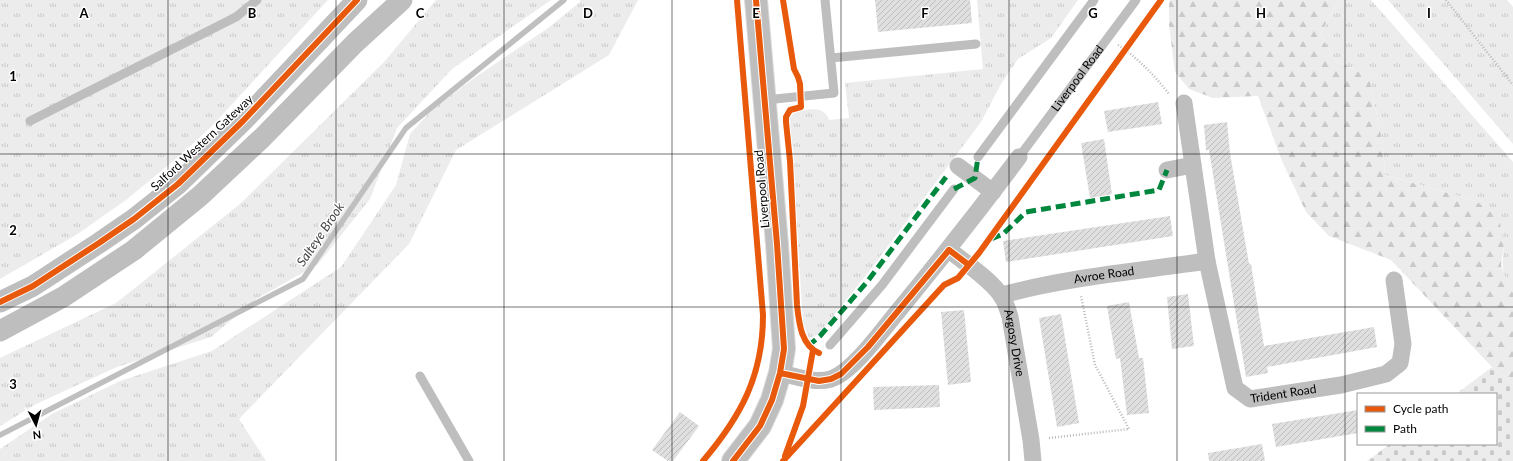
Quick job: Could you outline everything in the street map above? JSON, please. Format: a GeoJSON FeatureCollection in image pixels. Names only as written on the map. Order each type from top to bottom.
{"type":"FeatureCollection","features":[{"type":"Feature","properties":{"kind":"highway","name":"Liverpool Road"},"geometry":{"type":"LineString","coordinates":[[733,461],[760,426],[772,400],[780,372],[784,349],[757,1]]}},
{"type":"Feature","properties":{"kind":"street","name":"Salford Western Gateway"},"geometry":{"type":"LineString","coordinates":[[0,302],[33,286],[99,243],[134,219],[178,184],[243,121],[357,0]]}},
{"type":"Feature","properties":{"kind":"street"},"geometry":{"type":"LineString","coordinates":[[0,331],[63,297],[134,250],[200,196],[262,138],[355,42],[402,0]]}},
{"type":"Feature","properties":{"kind":"street","name":"Trident Road"},"geometry":{"type":"LineString","coordinates":[[1184,102],[1207,261],[1235,388],[1250,399],[1312,390],[1386,374],[1400,363],[1403,344],[1394,280]]}},
{"type":"Feature","properties":{"kind":"street"},"geometry":{"type":"LineString","coordinates":[[780,372],[819,381],[831,379],[841,374],[868,347],[949,250],[1019,157]]}},
{"type":"Feature","properties":{"kind":"street"},"geometry":{"type":"LineString","coordinates":[[1167,170],[1193,165]]}},
{"type":"Feature","properties":{"kind":"street"},"geometry":{"type":"LineString","coordinates":[[958,166],[993,192]]}},
{"type":"Feature","properties":{"kind":"street","name":"Argosy Drive"},"geometry":{"type":"LineString","coordinates":[[949,250],[982,276],[1002,295],[1010,317],[1032,440],[1034,461]]}},
{"type":"Feature","properties":{"kind":"street","name":"Avroe Road"},"geometry":{"type":"LineString","coordinates":[[1002,295],[1023,289],[1078,279],[1207,261]]}},
{"type":"Feature","properties":{"kind":"lane"},"geometry":{"type":"LineString","coordinates":[[30,121],[236,17],[257,0]]}},
{"type":"Feature","properties":{"kind":"lane"},"geometry":{"type":"LineString","coordinates":[[765,100],[834,93],[825,0]]}},
{"type":"Feature","properties":{"kind":"lane"},"geometry":{"type":"LineString","coordinates":[[978,157],[1094,0]]}},
{"type":"Feature","properties":{"kind":"lane","name":"Liverpool Road"},"geometry":{"type":"LineString","coordinates":[[1019,157],[1136,0]]}},
{"type":"Feature","properties":{"kind":"lane"},"geometry":{"type":"LineString","coordinates":[[831,58],[976,44]]}},
{"type":"Feature","properties":{"kind":"lane"},"geometry":{"type":"LineString","coordinates":[[830,345],[882,285],[954,188]]}},
{"type":"Feature","properties":{"kind":"lane"},"geometry":{"type":"LineString","coordinates":[[420,376],[469,461]]}},
{"type":"Feature","properties":{"kind":"path"},"geometry":{"type":"LineString","coordinates":[[1446,0],[1513,85]]}},
{"type":"Feature","properties":{"kind":"path"},"geometry":{"type":"LineString","coordinates":[[1108,38],[1126,50],[1148,70],[1173,100],[1184,102]]}},
{"type":"Feature","properties":{"kind":"path"},"geometry":{"type":"LineString","coordinates":[[1032,440],[1129,428],[1095,365],[1078,279]]}},
{"type":"Feature","properties":{"kind":"green space"},"geometry":{"type":"Polygon","coordinates":[[[0,0],[328,0],[211,127],[177,158],[126,200],[76,235],[0,279],[0,0]]]}},
{"type":"Feature","properties":{"kind":"green space"},"geometry":{"type":"Polygon","coordinates":[[[436,0],[551,0],[452,69],[397,128],[370,199],[318,264],[258,298],[211,337],[117,367],[36,404],[0,426],[0,358],[116,303],[240,204],[384,62],[436,0]]]}},
{"type":"Feature","properties":{"kind":"green space"},"geometry":{"type":"Polygon","coordinates":[[[580,0],[638,0],[609,55],[456,150],[409,244],[239,419],[266,461],[0,461],[0,449],[52,414],[120,381],[212,351],[341,267],[396,185],[410,134],[432,110],[477,76],[548,28],[580,2],[580,0]]]}},
{"type":"Feature","properties":{"kind":"green space"},"geometry":{"type":"Polygon","coordinates":[[[977,0],[1078,0],[1051,38],[1018,59],[1001,84],[981,122],[870,270],[822,330],[817,335],[809,339],[803,323],[789,119],[794,113],[814,109],[823,112],[829,120],[849,118],[845,83],[983,69],[977,0]]]}},
{"type":"Feature","properties":{"kind":"green space"},"geometry":{"type":"Polygon","coordinates":[[[1170,0],[1341,0],[1332,11],[1320,34],[1335,60],[1369,77],[1383,145],[1385,175],[1476,201],[1499,218],[1504,244],[1501,265],[1509,287],[1513,293],[1513,384],[1492,367],[1391,260],[1329,236],[1306,212],[1282,161],[1258,96],[1213,98],[1189,89],[1175,72],[1169,25],[1170,0]]]}},
{"type":"Feature","properties":{"kind":"green space"},"geometry":{"type":"Polygon","coordinates":[[[1341,0],[1371,0],[1513,162],[1513,293],[1506,281],[1503,270],[1504,244],[1476,201],[1385,175],[1383,145],[1369,77],[1335,60],[1320,34],[1332,11],[1341,0]]]}},
{"type":"Feature","properties":{"kind":"green space"},"geometry":{"type":"Polygon","coordinates":[[[1388,0],[1507,0],[1513,7],[1513,144],[1388,0]]]}},
{"type":"Feature","properties":{"kind":"green space"},"geometry":{"type":"Polygon","coordinates":[[[1492,367],[1513,384],[1513,461],[1367,461],[1389,445],[1497,445],[1497,393],[1457,393],[1492,367]]]}},
{"type":"Feature","properties":{"kind":"building"},"geometry":{"type":"Polygon","coordinates":[[[875,0],[970,0],[972,23],[878,32],[875,0]]]}},
{"type":"Feature","properties":{"kind":"building"},"geometry":{"type":"Polygon","coordinates":[[[1158,102],[1162,124],[1108,132],[1104,111],[1158,102]]]}},
{"type":"Feature","properties":{"kind":"building"},"geometry":{"type":"Polygon","coordinates":[[[1227,122],[1230,153],[1249,264],[1251,264],[1264,346],[1374,327],[1377,347],[1267,367],[1268,373],[1246,377],[1209,150],[1206,150],[1204,125],[1227,122]]]}},
{"type":"Feature","properties":{"kind":"building"},"geometry":{"type":"Polygon","coordinates":[[[1104,139],[1112,194],[1090,198],[1081,143],[1104,139]]]}},
{"type":"Feature","properties":{"kind":"building"},"geometry":{"type":"Polygon","coordinates":[[[1170,216],[1173,236],[1006,262],[1003,241],[1170,216]]]}},
{"type":"Feature","properties":{"kind":"building"},"geometry":{"type":"Polygon","coordinates":[[[1188,294],[1194,346],[1172,349],[1167,297],[1188,294]]]}},
{"type":"Feature","properties":{"kind":"building"},"geometry":{"type":"Polygon","coordinates":[[[1129,302],[1139,358],[1143,358],[1149,413],[1127,415],[1120,358],[1116,359],[1107,306],[1129,302]]]}},
{"type":"Feature","properties":{"kind":"building"},"geometry":{"type":"Polygon","coordinates":[[[964,310],[971,382],[948,385],[941,312],[964,310]]]}},
{"type":"Feature","properties":{"kind":"building"},"geometry":{"type":"Polygon","coordinates":[[[1061,314],[1079,423],[1057,427],[1039,318],[1061,314]]]}},
{"type":"Feature","properties":{"kind":"building"},"geometry":{"type":"Polygon","coordinates":[[[939,385],[940,407],[874,410],[873,387],[939,385]]]}},
{"type":"Feature","properties":{"kind":"building"},"geometry":{"type":"Polygon","coordinates":[[[1357,410],[1357,433],[1276,447],[1272,424],[1357,410]]]}},
{"type":"Feature","properties":{"kind":"building"},"geometry":{"type":"Polygon","coordinates":[[[680,412],[699,426],[673,461],[668,461],[652,450],[680,412]]]}},
{"type":"Feature","properties":{"kind":"building"},"geometry":{"type":"Polygon","coordinates":[[[1262,444],[1265,461],[1209,461],[1208,453],[1262,444]]]}},
{"type":"Feature","properties":{"kind":"waterway","name":"Salteye Brook"},"geometry":{"type":"LineString","coordinates":[[0,435],[303,279],[406,128],[564,0]]}},
{"type":"Feature","properties":{"kind":"marked path"},"geometry":{"type":"LineString","coordinates":[[954,189],[975,178],[978,157]]}},
{"type":"Feature","properties":{"kind":"marked path"},"geometry":{"type":"LineString","coordinates":[[991,239],[1003,234],[1026,212],[1159,190],[1167,170]]}},
{"type":"Feature","properties":{"kind":"marked path"},"geometry":{"type":"LineString","coordinates":[[808,346],[820,336],[867,282],[946,177]]}},
{"type":"Feature","properties":{"kind":"cycle path"},"geometry":{"type":"LineString","coordinates":[[0,302],[33,286],[99,243],[134,219],[178,184],[243,121],[357,0]]}},
{"type":"Feature","properties":{"kind":"cycle path"},"geometry":{"type":"LineString","coordinates":[[703,461],[739,411],[754,376],[762,337],[763,315],[737,0]]}},
{"type":"Feature","properties":{"kind":"cycle path"},"geometry":{"type":"LineString","coordinates":[[733,461],[760,426],[772,400],[780,373],[784,349],[777,244],[756,0]]}},
{"type":"Feature","properties":{"kind":"cycle path"},"geometry":{"type":"LineString","coordinates":[[783,0],[794,69],[800,84],[801,107],[790,110],[786,117],[790,161],[797,305],[802,333],[808,345],[819,353]]}},
{"type":"Feature","properties":{"kind":"cycle path"},"geometry":{"type":"LineString","coordinates":[[783,461],[944,285],[958,278],[979,253],[1161,0]]}},
{"type":"Feature","properties":{"kind":"cycle path"},"geometry":{"type":"LineString","coordinates":[[780,373],[819,381],[831,379],[841,374],[868,347],[949,250],[969,265]]}},
{"type":"Feature","properties":{"kind":"cycle path"},"geometry":{"type":"LineString","coordinates":[[785,456],[803,406],[813,350]]}}]}
